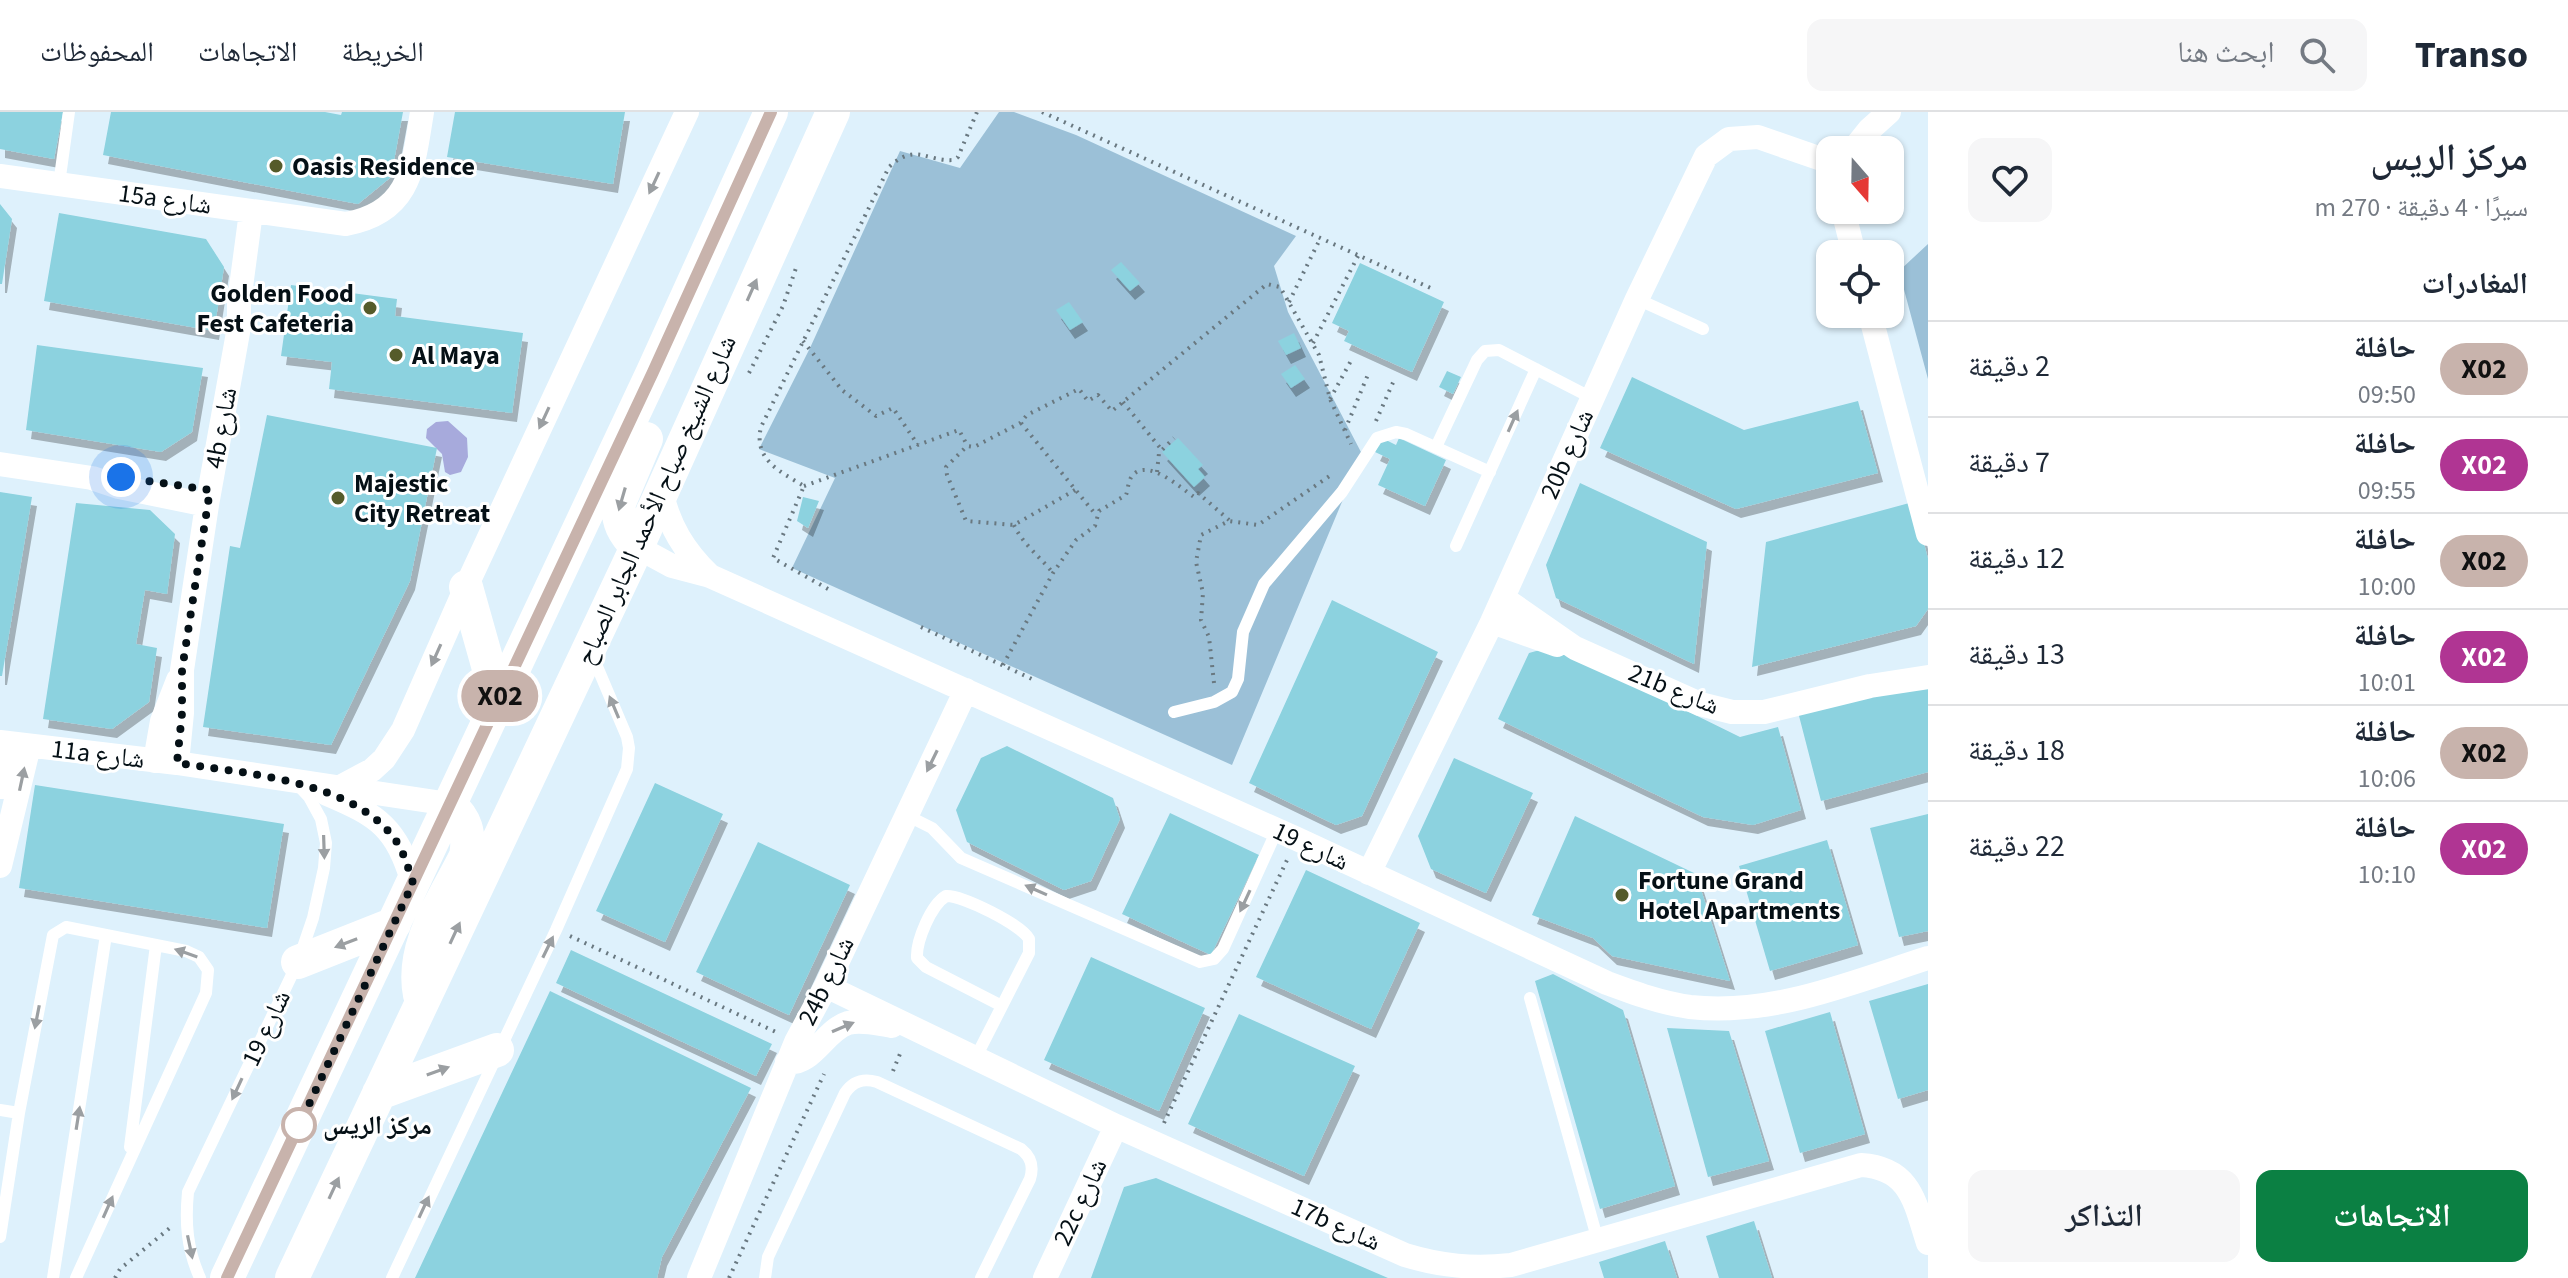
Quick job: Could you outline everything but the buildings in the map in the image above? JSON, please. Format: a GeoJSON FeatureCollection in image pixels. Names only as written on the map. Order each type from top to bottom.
{"type":"FeatureCollection","features":[{"type":"Feature","properties":{"kind":"main road","name":"شارع الشيخ صباح الأحمد الجابر الصباح"},"geometry":{"type":"LineString","coordinates":[[227,1278],[653,372],[771,112]]}},
{"type":"Feature","properties":{"kind":"main road","name":"شارع الشيخ صباح الأحمد الجابر الصباح"},"geometry":{"type":"LineString","coordinates":[[298,1271],[637,547],[833,112]]}},
{"type":"Feature","properties":{"kind":"main road"},"geometry":{"type":"LineString","coordinates":[[637,547],[623,531],[618,512],[653,419],[653,372]]}},
{"type":"Feature","properties":{"kind":"main road"},"geometry":{"type":"LineString","coordinates":[[466,587],[498,701]]}},
{"type":"Feature","properties":{"kind":"main road"},"geometry":{"type":"LineString","coordinates":[[422,1004],[418,975],[421,947],[466,856],[469,841],[467,826],[460,813],[449,804]]}},
{"type":"Feature","properties":{"kind":"main road"},"geometry":{"type":"LineString","coordinates":[[298,962],[394,924]]}},
{"type":"Feature","properties":{"kind":"main road"},"geometry":{"type":"LineString","coordinates":[[379,1093],[497,1050]]}},
{"type":"Feature","properties":{"kind":"street","name":"15a شارع"},"geometry":{"type":"LineString","coordinates":[[0,176],[346,224],[377,215],[401,194],[413,165],[422,112]]}},
{"type":"Feature","properties":{"kind":"street"},"geometry":{"type":"LineString","coordinates":[[340,787],[372,770],[395,745],[687,112]]}},
{"type":"Feature","properties":{"kind":"street"},"geometry":{"type":"LineString","coordinates":[[1864,136],[1889,112]]}},
{"type":"Feature","properties":{"kind":"street","name":"20b شارع"},"geometry":{"type":"LineString","coordinates":[[1369,873],[1492,622],[1698,168],[1717,146],[1743,136],[1758,137],[1816,157]]}},
{"type":"Feature","properties":{"kind":"street","name":"4b شارع"},"geometry":{"type":"LineString","coordinates":[[166,762],[182,713],[182,670],[239,327],[251,295],[260,213]]}},
{"type":"Feature","properties":{"kind":"street"},"geometry":{"type":"LineString","coordinates":[[1874,328],[1928,534]]}},
{"type":"Feature","properties":{"kind":"street"},"geometry":{"type":"LineString","coordinates":[[0,464],[92,478],[121,477],[209,497]]}},
{"type":"Feature","properties":{"kind":"street","name":"شارع 19"},"geometry":{"type":"LineString","coordinates":[[661,491],[673,529],[683,546],[710,576]]}},
{"type":"Feature","properties":{"kind":"street","name":"شارع 19"},"geometry":{"type":"LineString","coordinates":[[637,547],[672,566],[710,576],[966,690],[1607,983],[1647,998],[1688,1007],[1731,1009],[1773,1005],[1815,995],[1928,958]]}},
{"type":"Feature","properties":{"kind":"street","name":"21b شارع"},"geometry":{"type":"LineString","coordinates":[[1503,598],[1575,648],[1700,704],[1732,712],[1756,713],[1781,709],[1870,686],[1928,677]]}},
{"type":"Feature","properties":{"kind":"street","name":"21b شارع"},"geometry":{"type":"LineString","coordinates":[[1492,622],[1541,640],[1575,648]]}},
{"type":"Feature","properties":{"kind":"street","name":"21b شارع"},"geometry":{"type":"LineString","coordinates":[[1870,686],[1894,672],[1928,660]]}},
{"type":"Feature","properties":{"kind":"street","name":"24b شارع"},"geometry":{"type":"LineString","coordinates":[[699,1278],[792,1052],[966,690]]}},
{"type":"Feature","properties":{"kind":"street"},"geometry":{"type":"LineString","coordinates":[[0,787],[11,744]]}},
{"type":"Feature","properties":{"kind":"street"},"geometry":{"type":"LineString","coordinates":[[0,866],[11,744]]}},
{"type":"Feature","properties":{"kind":"street","name":"11a شارع"},"geometry":{"type":"LineString","coordinates":[[11,744],[291,779],[449,804]]}},
{"type":"Feature","properties":{"kind":"street","name":"11a شارع"},"geometry":{"type":"LineString","coordinates":[[291,779],[364,810],[382,823],[396,840],[413,883]]}},
{"type":"Feature","properties":{"kind":"street","name":"17b شارع"},"geometry":{"type":"LineString","coordinates":[[826,986],[906,1040]]}},
{"type":"Feature","properties":{"kind":"street","name":"17b شارع"},"geometry":{"type":"LineString","coordinates":[[792,1052],[805,1059],[828,1034],[845,1024],[865,1022],[906,1040],[975,1059],[1154,1144],[1391,1249],[1431,1263],[1457,1267],[1511,1265],[1861,1165],[1889,1171],[1901,1179],[1910,1190],[1928,1243]]}},
{"type":"Feature","properties":{"kind":"street","name":"22c شارع"},"geometry":{"type":"LineString","coordinates":[[1045,1278],[1116,1126]]}},
{"type":"Feature","properties":{"kind":"lane"},"geometry":{"type":"LineString","coordinates":[[59,184],[69,112]]}},
{"type":"Feature","properties":{"kind":"lane"},"geometry":{"type":"LineString","coordinates":[[1637,299],[1703,329]]}},
{"type":"Feature","properties":{"kind":"lane"},"geometry":{"type":"LineString","coordinates":[[1436,447],[1480,354],[1485,351],[1499,350],[1592,398]]}},
{"type":"Feature","properties":{"kind":"lane"},"geometry":{"type":"LineString","coordinates":[[1456,546],[1536,369]]}},
{"type":"Feature","properties":{"kind":"lane"},"geometry":{"type":"LineString","coordinates":[[1174,712],[1214,702],[1232,692],[1238,679],[1243,632],[1264,584],[1342,492],[1377,438],[1396,432],[1490,472]]}},
{"type":"Feature","properties":{"kind":"lane"},"geometry":{"type":"LineString","coordinates":[[392,1278],[556,930],[623,779],[629,759],[627,737],[589,648]]}},
{"type":"Feature","properties":{"kind":"lane","name":"شارع 19"},"geometry":{"type":"LineString","coordinates":[[200,1278],[187,1239],[185,1215],[188,1192],[298,962],[313,918],[324,868],[326,843],[321,819],[309,797],[291,779]]}},
{"type":"Feature","properties":{"kind":"lane"},"geometry":{"type":"LineString","coordinates":[[906,815],[932,828],[961,858],[1200,962],[1214,959],[1223,949],[1287,835]]}},
{"type":"Feature","properties":{"kind":"lane"},"geometry":{"type":"LineString","coordinates":[[975,1059],[1002,1006],[1029,953],[1029,939],[1025,932],[1010,923],[959,897],[946,896],[936,904],[918,946],[917,958],[926,967],[1002,1006]]}},
{"type":"Feature","properties":{"kind":"lane"},"geometry":{"type":"LineString","coordinates":[[0,1237],[19,1113],[53,935],[66,927],[186,951],[199,957],[208,970],[209,985],[76,1278]]}},
{"type":"Feature","properties":{"kind":"lane"},"geometry":{"type":"LineString","coordinates":[[53,1278],[106,935]]}},
{"type":"Feature","properties":{"kind":"lane"},"geometry":{"type":"LineString","coordinates":[[128,1162],[156,945]]}},
{"type":"Feature","properties":{"kind":"lane"},"geometry":{"type":"LineString","coordinates":[[1530,998],[1598,1241]]}},
{"type":"Feature","properties":{"kind":"lane"},"geometry":{"type":"LineString","coordinates":[[765,1278],[768,1257],[849,1087],[862,1080],[886,1086],[1021,1149],[1030,1159],[1030,1179],[981,1278]]}},
{"type":"Feature","properties":{"kind":"lane"},"geometry":{"type":"LineString","coordinates":[[0,1110],[19,1113]]}},
{"type":"Feature","properties":{"kind":"path"},"geometry":{"type":"LineString","coordinates":[[804,486],[764,457],[759,441],[761,427],[889,167],[914,153],[954,160],[977,112]]}},
{"type":"Feature","properties":{"kind":"path"},"geometry":{"type":"LineString","coordinates":[[1042,112],[1435,290]]}},
{"type":"Feature","properties":{"kind":"path"},"geometry":{"type":"LineString","coordinates":[[1289,302],[1320,239]]}},
{"type":"Feature","properties":{"kind":"path"},"geometry":{"type":"LineString","coordinates":[[1313,343],[1358,256]]}},
{"type":"Feature","properties":{"kind":"path"},"geometry":{"type":"LineString","coordinates":[[745,381],[783,306],[797,263]]}},
{"type":"Feature","properties":{"kind":"path"},"geometry":{"type":"LineString","coordinates":[[967,446],[974,447],[1079,389],[1088,401],[1098,395],[1112,411],[1262,287],[1274,284],[1280,287],[1322,361],[1330,399],[1352,451]]}},
{"type":"Feature","properties":{"kind":"path"},"geometry":{"type":"LineString","coordinates":[[803,341],[842,390],[876,416],[893,408],[918,445]]}},
{"type":"Feature","properties":{"kind":"path"},"geometry":{"type":"LineString","coordinates":[[1330,399],[1353,357]]}},
{"type":"Feature","properties":{"kind":"path"},"geometry":{"type":"LineString","coordinates":[[1345,430],[1369,372]]}},
{"type":"Feature","properties":{"kind":"path"},"geometry":{"type":"LineString","coordinates":[[1377,438],[1373,427],[1395,378]]}},
{"type":"Feature","properties":{"kind":"path"},"geometry":{"type":"LineString","coordinates":[[1123,402],[1161,449]]}},
{"type":"Feature","properties":{"kind":"path"},"geometry":{"type":"LineString","coordinates":[[1020,423],[1098,517]]}},
{"type":"Feature","properties":{"kind":"path"},"geometry":{"type":"LineString","coordinates":[[828,589],[773,558],[804,486],[959,430],[967,446]]}},
{"type":"Feature","properties":{"kind":"path"},"geometry":{"type":"LineString","coordinates":[[1157,472],[1161,449],[1174,438]]}},
{"type":"Feature","properties":{"kind":"path"},"geometry":{"type":"LineString","coordinates":[[967,446],[948,464],[946,471],[966,521],[1014,525],[1075,490]]}},
{"type":"Feature","properties":{"kind":"path"},"geometry":{"type":"LineString","coordinates":[[1003,665],[1053,573],[1076,540],[1095,526],[1102,508],[1126,495],[1132,476],[1143,471],[1157,472],[1194,497],[1198,493],[1229,521]]}},
{"type":"Feature","properties":{"kind":"path"},"geometry":{"type":"LineString","coordinates":[[1201,688],[1216,682],[1209,637],[1201,620],[1203,593],[1196,562],[1204,531],[1229,521],[1258,525],[1333,474]]}},
{"type":"Feature","properties":{"kind":"path"},"geometry":{"type":"LineString","coordinates":[[1014,525],[1021,538],[1053,573]]}},
{"type":"Feature","properties":{"kind":"path"},"geometry":{"type":"LineString","coordinates":[[921,627],[1034,680]]}},
{"type":"Feature","properties":{"kind":"path"},"geometry":{"type":"LineString","coordinates":[[1154,1144],[1287,835]]}},
{"type":"Feature","properties":{"kind":"path"},"geometry":{"type":"LineString","coordinates":[[556,930],[792,1052]]}},
{"type":"Feature","properties":{"kind":"path"},"geometry":{"type":"LineString","coordinates":[[889,1046],[906,1040]]}},
{"type":"Feature","properties":{"kind":"path"},"geometry":{"type":"LineString","coordinates":[[886,1086],[906,1040]]}},
{"type":"Feature","properties":{"kind":"path"},"geometry":{"type":"LineString","coordinates":[[729,1278],[826,1069]]}},
{"type":"Feature","properties":{"kind":"path"},"geometry":{"type":"LineString","coordinates":[[115,1278],[120,1269],[185,1215]]}},
{"type":"Feature","properties":{"kind":"shaded area"},"geometry":{"type":"Polygon","coordinates":[[[999,112],[1014,112],[1076,135],[1296,236],[1274,266],[1288,312],[1362,454],[1232,765],[792,568],[835,478],[759,449],[810,348],[900,151],[960,168],[999,112]]]}},
{"type":"Feature","properties":{"kind":"shaded area"},"geometry":{"type":"Polygon","coordinates":[[[1928,244],[1928,379],[1904,290],[1904,266],[1928,244]]]}},
{"type":"Feature","properties":{"kind":"shaded area"},"geometry":{"type":"Polygon","coordinates":[[[448,421],[467,438],[468,457],[461,472],[450,475],[445,472],[442,454],[426,438],[427,429],[436,422],[448,421]]]}},
{"type":"Feature","properties":{"kind":"bus line","name":"X02"},"geometry":{"type":"LineString","coordinates":[[227,1278],[653,372],[771,112]]}},
{"type":"Feature","properties":{"kind":"place","name":"Oasis Residence"},"geometry":{"type":"Point","coordinates":[276,166]}},
{"type":"Feature","properties":{"kind":"place","name":"Golden Food Fest Cafeteria"},"geometry":{"type":"Point","coordinates":[370,308]}},
{"type":"Feature","properties":{"kind":"place","name":"Al Maya"},"geometry":{"type":"Point","coordinates":[396,355]}},
{"type":"Feature","properties":{"kind":"place","name":"Majestic City Retreat"},"geometry":{"type":"Point","coordinates":[338,498]}},
{"type":"Feature","properties":{"kind":"place","name":"Fortune Grand Hotel Apartments"},"geometry":{"type":"Point","coordinates":[1622,895]}},
{"type":"Feature","properties":{"kind":"place","name":"مركز الريس"},"geometry":{"type":"Point","coordinates":[299,1125]}},
{"type":"Feature","properties":{"kind":"route"},"geometry":{"type":"LineString","coordinates":[[121,477],[210,490],[182,670],[177,763],[291,779],[364,810],[382,823],[396,840],[413,883],[297,1130],[299,1125]]}}]}
